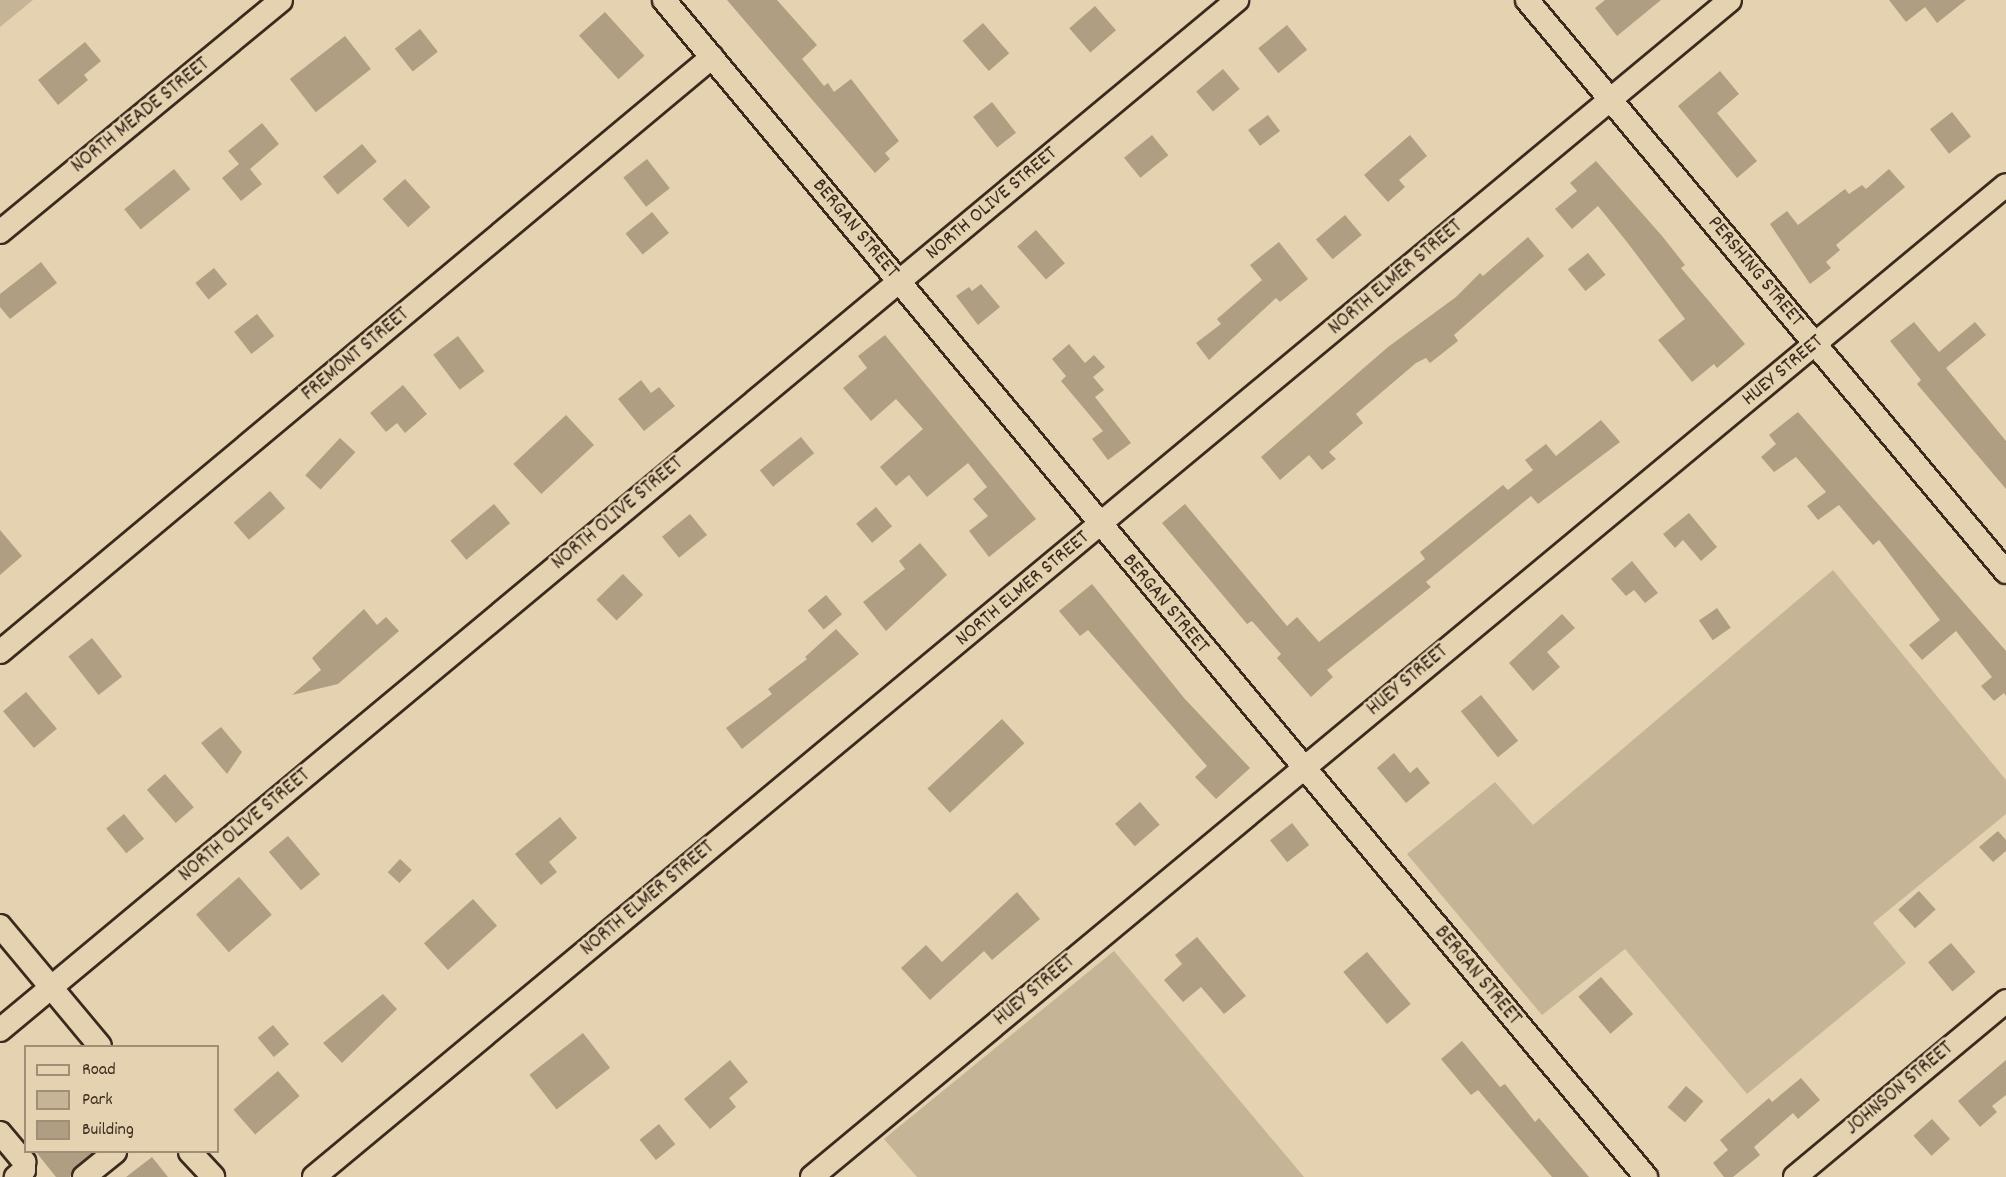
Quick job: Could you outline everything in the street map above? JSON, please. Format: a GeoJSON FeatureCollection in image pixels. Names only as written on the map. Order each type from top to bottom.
{"type":"FeatureCollection","features":[{"type":"Feature","properties":{"kind":"street","name":"NORTH MEADE STREET"},"geometry":{"type":"LineString","coordinates":[[0,232],[281,0]]}},
{"type":"Feature","properties":{"kind":"street","name":"BERGAN STREET"},"geometry":{"type":"LineString","coordinates":[[664,0],[1099,525],[1646,1177]]}},
{"type":"Feature","properties":{"kind":"street","name":"NORTH OLIVE STREET"},"geometry":{"type":"LineString","coordinates":[[0,1030],[1237,0]]}},
{"type":"Feature","properties":{"kind":"street","name":"PERSHING STREET"},"geometry":{"type":"LineString","coordinates":[[1527,0],[2006,572]]}},
{"type":"Feature","properties":{"kind":"street","name":"NORTH ELMER STREET"},"geometry":{"type":"LineString","coordinates":[[314,1177],[1730,0]]}},
{"type":"Feature","properties":{"kind":"street","name":"FREMONT STREET"},"geometry":{"type":"LineString","coordinates":[[0,652],[712,57]]}},
{"type":"Feature","properties":{"kind":"street","name":"HUEY STREET"},"geometry":{"type":"LineString","coordinates":[[812,1177],[2006,185]]}},
{"type":"Feature","properties":{"kind":"street"},"geometry":{"type":"LineString","coordinates":[[0,927],[98,1045]]}},
{"type":"Feature","properties":{"kind":"street","name":"JOHNSON STREET"},"geometry":{"type":"LineString","coordinates":[[1795,1177],[2006,1001]]}},
{"type":"Feature","properties":{"kind":"street"},"geometry":{"type":"LineString","coordinates":[[0,1133],[24,1162],[24,1170],[16,1177]]}},
{"type":"Feature","properties":{"kind":"street"},"geometry":{"type":"LineString","coordinates":[[84,1177],[114,1153]]}},
{"type":"Feature","properties":{"kind":"street"},"geometry":{"type":"LineString","coordinates":[[191,1153],[213,1177]]}},
{"type":"Feature","properties":{"kind":"green space"},"geometry":{"type":"Polygon","coordinates":[[[0,0],[33,0],[0,27],[0,0]]]}},
{"type":"Feature","properties":{"kind":"green space"},"geometry":{"type":"Polygon","coordinates":[[[1833,570],[2006,780],[2006,814],[1873,923],[1906,963],[1747,1094],[1625,949],[1542,1015],[1407,854],[1495,782],[1533,825],[1833,570]]]}},
{"type":"Feature","properties":{"kind":"green space"},"geometry":{"type":"Polygon","coordinates":[[[1114,951],[1304,1177],[917,1177],[884,1139],[1114,951]]]}},
{"type":"Feature","properties":{"kind":"building"},"geometry":{"type":"Polygon","coordinates":[[[727,0],[777,0],[817,45],[802,59],[824,86],[828,83],[834,92],[851,79],[899,141],[885,153],[890,159],[875,173],[727,0]]]}},
{"type":"Feature","properties":{"kind":"building"},"geometry":{"type":"Polygon","coordinates":[[[1605,0],[1661,0],[1617,36],[1595,8],[1605,0]]]}},
{"type":"Feature","properties":{"kind":"building"},"geometry":{"type":"Polygon","coordinates":[[[1889,0],[1966,0],[1937,23],[1925,7],[1906,22],[1889,0]]]}},
{"type":"Feature","properties":{"kind":"building"},"geometry":{"type":"Polygon","coordinates":[[[1095,6],[1116,30],[1090,52],[1069,28],[1095,6]]]}},
{"type":"Feature","properties":{"kind":"building"},"geometry":{"type":"Polygon","coordinates":[[[605,12],[644,56],[618,79],[579,35],[605,12]]]}},
{"type":"Feature","properties":{"kind":"building"},"geometry":{"type":"Polygon","coordinates":[[[983,23],[1009,53],[989,71],[963,41],[983,23]]]}},
{"type":"Feature","properties":{"kind":"building"},"geometry":{"type":"Polygon","coordinates":[[[1287,25],[1307,50],[1278,73],[1258,48],[1287,25]]]}},
{"type":"Feature","properties":{"kind":"building"},"geometry":{"type":"Polygon","coordinates":[[[420,29],[438,52],[413,72],[395,49],[420,29]]]}},
{"type":"Feature","properties":{"kind":"building"},"geometry":{"type":"Polygon","coordinates":[[[345,36],[371,69],[316,112],[290,79],[345,36]]]}},
{"type":"Feature","properties":{"kind":"building"},"geometry":{"type":"Polygon","coordinates":[[[85,42],[101,61],[84,75],[88,80],[58,105],[38,80],[85,42]]]}},
{"type":"Feature","properties":{"kind":"building"},"geometry":{"type":"Polygon","coordinates":[[[1223,69],[1240,89],[1213,111],[1196,91],[1223,69]]]}},
{"type":"Feature","properties":{"kind":"building"},"geometry":{"type":"Polygon","coordinates":[[[1720,71],[1739,94],[1717,113],[1757,161],[1737,178],[1678,106],[1720,71]]]}},
{"type":"Feature","properties":{"kind":"building"},"geometry":{"type":"Polygon","coordinates":[[[992,102],[1016,133],[997,148],[973,117],[992,102]]]}},
{"type":"Feature","properties":{"kind":"building"},"geometry":{"type":"Polygon","coordinates":[[[1952,112],[1971,136],[1949,154],[1930,129],[1952,112]]]}},
{"type":"Feature","properties":{"kind":"building"},"geometry":{"type":"Polygon","coordinates":[[[1268,115],[1280,131],[1260,146],[1248,130],[1268,115]]]}},
{"type":"Feature","properties":{"kind":"building"},"geometry":{"type":"Polygon","coordinates":[[[262,123],[279,144],[250,169],[262,184],[241,201],[222,178],[239,164],[228,151],[262,123]]]}},
{"type":"Feature","properties":{"kind":"building"},"geometry":{"type":"Polygon","coordinates":[[[1152,135],[1168,155],[1140,178],[1124,158],[1152,135]]]}},
{"type":"Feature","properties":{"kind":"building"},"geometry":{"type":"Polygon","coordinates":[[[1410,135],[1427,156],[1399,180],[1405,187],[1388,202],[1364,175],[1410,135]]]}},
{"type":"Feature","properties":{"kind":"building"},"geometry":{"type":"Polygon","coordinates":[[[362,144],[377,162],[338,194],[323,177],[362,144]]]}},
{"type":"Feature","properties":{"kind":"building"},"geometry":{"type":"Polygon","coordinates":[[[647,159],[670,188],[646,207],[623,177],[647,159]]]}},
{"type":"Feature","properties":{"kind":"building"},"geometry":{"type":"Polygon","coordinates":[[[1596,161],[1662,236],[1685,265],[1681,268],[1745,344],[1717,368],[1714,364],[1692,382],[1658,340],[1685,319],[1627,242],[1598,206],[1572,229],[1555,209],[1577,191],[1570,183],[1596,161]]]}},
{"type":"Feature","properties":{"kind":"building"},"geometry":{"type":"Polygon","coordinates":[[[174,169],[190,189],[141,229],[124,209],[174,169]]]}},
{"type":"Feature","properties":{"kind":"building"},"geometry":{"type":"Polygon","coordinates":[[[1889,169],[1905,187],[1836,245],[1840,250],[1826,262],[1831,268],[1810,284],[1770,224],[1787,211],[1798,225],[1845,189],[1849,194],[1862,185],[1866,189],[1889,169]]]}},
{"type":"Feature","properties":{"kind":"building"},"geometry":{"type":"Polygon","coordinates":[[[405,179],[430,207],[408,227],[383,199],[405,179]]]}},
{"type":"Feature","properties":{"kind":"building"},"geometry":{"type":"Polygon","coordinates":[[[652,212],[669,233],[643,254],[626,233],[652,212]]]}},
{"type":"Feature","properties":{"kind":"building"},"geometry":{"type":"Polygon","coordinates":[[[1345,215],[1362,235],[1333,259],[1316,239],[1345,215]]]}},
{"type":"Feature","properties":{"kind":"building"},"geometry":{"type":"Polygon","coordinates":[[[1036,230],[1065,263],[1046,280],[1017,246],[1036,230]]]}},
{"type":"Feature","properties":{"kind":"building"},"geometry":{"type":"Polygon","coordinates":[[[1528,237],[1544,256],[1454,335],[1458,341],[1430,363],[1426,358],[1416,363],[1356,414],[1363,423],[1329,452],[1336,459],[1322,470],[1309,455],[1280,480],[1261,457],[1388,347],[1456,297],[1480,273],[1483,276],[1528,237]]]}},
{"type":"Feature","properties":{"kind":"building"},"geometry":{"type":"Polygon","coordinates":[[[1279,242],[1308,279],[1280,302],[1276,298],[1209,360],[1196,343],[1221,324],[1217,319],[1262,280],[1250,265],[1279,242]]]}},
{"type":"Feature","properties":{"kind":"building"},"geometry":{"type":"Polygon","coordinates":[[[1588,253],[1606,275],[1585,291],[1568,269],[1588,253]]]}},
{"type":"Feature","properties":{"kind":"building"},"geometry":{"type":"Polygon","coordinates":[[[41,262],[57,283],[10,319],[0,307],[0,294],[41,262]]]}},
{"type":"Feature","properties":{"kind":"building"},"geometry":{"type":"Polygon","coordinates":[[[214,268],[227,284],[209,299],[195,283],[214,268]]]}},
{"type":"Feature","properties":{"kind":"building"},"geometry":{"type":"Polygon","coordinates":[[[981,284],[1000,307],[978,325],[956,296],[969,287],[972,291],[981,284]]]}},
{"type":"Feature","properties":{"kind":"building"},"geometry":{"type":"Polygon","coordinates":[[[257,314],[274,336],[251,354],[234,332],[257,314]]]}},
{"type":"Feature","properties":{"kind":"building"},"geometry":{"type":"Polygon","coordinates":[[[1914,322],[1939,352],[1975,322],[1986,335],[1946,368],[2006,441],[2006,489],[1917,384],[1921,380],[1890,341],[1914,322]]]}},
{"type":"Feature","properties":{"kind":"building"},"geometry":{"type":"Polygon","coordinates":[[[885,335],[1036,519],[989,557],[969,531],[988,516],[973,499],[987,487],[968,463],[927,497],[909,475],[896,486],[880,467],[923,429],[896,399],[871,421],[843,388],[867,368],[858,356],[885,335]]]}},
{"type":"Feature","properties":{"kind":"building"},"geometry":{"type":"Polygon","coordinates":[[[458,336],[484,371],[460,390],[433,355],[458,336]]]}},
{"type":"Feature","properties":{"kind":"building"},"geometry":{"type":"Polygon","coordinates":[[[1069,344],[1085,363],[1094,355],[1105,367],[1093,377],[1104,390],[1095,397],[1131,443],[1108,460],[1092,439],[1103,431],[1061,381],[1066,376],[1052,359],[1069,344]]]}},
{"type":"Feature","properties":{"kind":"building"},"geometry":{"type":"Polygon","coordinates":[[[641,380],[651,393],[659,387],[675,406],[644,431],[618,399],[641,380]]]}},
{"type":"Feature","properties":{"kind":"building"},"geometry":{"type":"Polygon","coordinates":[[[403,385],[427,414],[405,433],[397,423],[386,432],[370,413],[403,385]]]}},
{"type":"Feature","properties":{"kind":"building"},"geometry":{"type":"Polygon","coordinates":[[[1798,412],[2006,651],[2006,696],[2004,693],[1994,701],[1981,686],[1992,677],[1956,631],[1922,660],[1909,645],[1940,620],[1879,540],[1873,545],[1839,505],[1818,520],[1807,506],[1826,492],[1796,457],[1774,472],[1761,457],[1776,444],[1769,435],[1798,412]]]}},
{"type":"Feature","properties":{"kind":"building"},"geometry":{"type":"Polygon","coordinates":[[[566,415],[594,445],[541,494],[513,464],[566,415]]]}},
{"type":"Feature","properties":{"kind":"building"},"geometry":{"type":"Polygon","coordinates":[[[1601,420],[1620,442],[1538,504],[1531,496],[1426,582],[1431,587],[1327,670],[1333,677],[1311,697],[1277,658],[1281,654],[1252,621],[1247,624],[1162,523],[1185,504],[1287,626],[1297,617],[1319,642],[1425,559],[1420,552],[1503,485],[1508,490],[1533,470],[1525,460],[1546,444],[1556,456],[1601,420]]]}},
{"type":"Feature","properties":{"kind":"building"},"geometry":{"type":"Polygon","coordinates":[[[801,437],[814,453],[773,487],[760,470],[801,437]]]}},
{"type":"Feature","properties":{"kind":"building"},"geometry":{"type":"Polygon","coordinates":[[[340,438],[355,452],[321,490],[305,475],[340,438]]]}},
{"type":"Feature","properties":{"kind":"building"},"geometry":{"type":"Polygon","coordinates":[[[270,491],[285,508],[249,540],[234,522],[270,491]]]}},
{"type":"Feature","properties":{"kind":"building"},"geometry":{"type":"Polygon","coordinates":[[[494,504],[510,523],[466,560],[450,541],[494,504]]]}},
{"type":"Feature","properties":{"kind":"building"},"geometry":{"type":"Polygon","coordinates":[[[876,507],[892,526],[872,543],[856,524],[876,507]]]}},
{"type":"Feature","properties":{"kind":"building"},"geometry":{"type":"Polygon","coordinates":[[[1689,513],[1717,547],[1701,561],[1683,540],[1675,548],[1663,534],[1689,513]]]}},
{"type":"Feature","properties":{"kind":"building"},"geometry":{"type":"Polygon","coordinates":[[[690,514],[707,535],[679,558],[662,537],[690,514]]]}},
{"type":"Feature","properties":{"kind":"building"},"geometry":{"type":"Polygon","coordinates":[[[0,530],[22,556],[0,575],[0,530]]]}},
{"type":"Feature","properties":{"kind":"building"},"geometry":{"type":"Polygon","coordinates":[[[920,543],[947,575],[886,631],[863,602],[905,569],[899,561],[920,543]]]}},
{"type":"Feature","properties":{"kind":"building"},"geometry":{"type":"Polygon","coordinates":[[[1632,561],[1658,593],[1645,603],[1634,590],[1626,596],[1611,579],[1632,561]]]}},
{"type":"Feature","properties":{"kind":"building"},"geometry":{"type":"Polygon","coordinates":[[[623,574],[643,595],[617,621],[596,600],[623,574]]]}},
{"type":"Feature","properties":{"kind":"building"},"geometry":{"type":"Polygon","coordinates":[[[1092,584],[1184,698],[1250,768],[1216,799],[1195,777],[1207,766],[1088,630],[1080,636],[1059,611],[1092,584]]]}},
{"type":"Feature","properties":{"kind":"building"},"geometry":{"type":"Polygon","coordinates":[[[826,595],[842,614],[824,630],[808,610],[826,595]]]}},
{"type":"Feature","properties":{"kind":"building"},"geometry":{"type":"Polygon","coordinates":[[[1717,608],[1731,628],[1713,640],[1699,621],[1717,608]]]}},
{"type":"Feature","properties":{"kind":"building"},"geometry":{"type":"Polygon","coordinates":[[[364,609],[377,625],[386,617],[399,631],[338,684],[292,695],[321,670],[312,658],[364,609]]]}},
{"type":"Feature","properties":{"kind":"building"},"geometry":{"type":"Polygon","coordinates":[[[1562,614],[1575,628],[1547,652],[1560,667],[1533,691],[1509,663],[1562,614]]]}},
{"type":"Feature","properties":{"kind":"building"},"geometry":{"type":"Polygon","coordinates":[[[836,629],[859,654],[742,749],[726,728],[772,694],[768,689],[807,659],[805,657],[836,629]]]}},
{"type":"Feature","properties":{"kind":"building"},"geometry":{"type":"Polygon","coordinates":[[[92,638],[122,677],[99,695],[68,656],[92,638]]]}},
{"type":"Feature","properties":{"kind":"building"},"geometry":{"type":"Polygon","coordinates":[[[26,692],[57,729],[34,748],[3,711],[26,692]]]}},
{"type":"Feature","properties":{"kind":"building"},"geometry":{"type":"Polygon","coordinates":[[[1481,695],[1518,741],[1498,757],[1461,711],[1481,695]]]}},
{"type":"Feature","properties":{"kind":"building"},"geometry":{"type":"Polygon","coordinates":[[[1002,719],[1025,743],[950,813],[927,789],[1002,719]]]}},
{"type":"Feature","properties":{"kind":"building"},"geometry":{"type":"Polygon","coordinates":[[[221,727],[242,752],[227,774],[201,743],[221,727]]]}},
{"type":"Feature","properties":{"kind":"building"},"geometry":{"type":"Polygon","coordinates":[[[1394,753],[1410,773],[1417,767],[1430,783],[1406,803],[1377,768],[1394,753]]]}},
{"type":"Feature","properties":{"kind":"building"},"geometry":{"type":"Polygon","coordinates":[[[165,774],[194,807],[176,823],[147,790],[165,774]]]}},
{"type":"Feature","properties":{"kind":"building"},"geometry":{"type":"Polygon","coordinates":[[[1140,802],[1160,825],[1135,846],[1115,824],[1140,802]]]}},
{"type":"Feature","properties":{"kind":"building"},"geometry":{"type":"Polygon","coordinates":[[[124,814],[144,839],[126,853],[106,828],[124,814]]]}},
{"type":"Feature","properties":{"kind":"building"},"geometry":{"type":"Polygon","coordinates":[[[560,817],[577,838],[549,862],[557,872],[541,885],[515,854],[560,817]]]}},
{"type":"Feature","properties":{"kind":"building"},"geometry":{"type":"Polygon","coordinates":[[[1292,823],[1309,845],[1287,862],[1270,840],[1292,823]]]}},
{"type":"Feature","properties":{"kind":"building"},"geometry":{"type":"Polygon","coordinates":[[[1998,831],[2006,840],[2006,851],[1993,862],[1979,847],[1998,831]]]}},
{"type":"Feature","properties":{"kind":"building"},"geometry":{"type":"Polygon","coordinates":[[[288,836],[320,874],[301,890],[269,852],[288,836]]]}},
{"type":"Feature","properties":{"kind":"building"},"geometry":{"type":"Polygon","coordinates":[[[400,859],[412,870],[399,883],[388,872],[400,859]]]}},
{"type":"Feature","properties":{"kind":"building"},"geometry":{"type":"Polygon","coordinates":[[[239,877],[272,915],[229,952],[196,914],[239,877]]]}},
{"type":"Feature","properties":{"kind":"building"},"geometry":{"type":"Polygon","coordinates":[[[1919,891],[1936,910],[1915,928],[1898,910],[1919,891]]]}},
{"type":"Feature","properties":{"kind":"building"},"geometry":{"type":"Polygon","coordinates":[[[1017,892],[1040,919],[992,960],[984,951],[930,1000],[901,968],[926,945],[942,962],[1017,892]]]}},
{"type":"Feature","properties":{"kind":"building"},"geometry":{"type":"Polygon","coordinates":[[[473,899],[497,926],[448,970],[424,943],[473,899]]]}},
{"type":"Feature","properties":{"kind":"building"},"geometry":{"type":"Polygon","coordinates":[[[1197,937],[1246,996],[1224,1014],[1201,987],[1183,1002],[1164,980],[1182,964],[1175,955],[1197,937]]]}},
{"type":"Feature","properties":{"kind":"building"},"geometry":{"type":"Polygon","coordinates":[[[1951,943],[1975,972],[1952,991],[1928,962],[1951,943]]]}},
{"type":"Feature","properties":{"kind":"building"},"geometry":{"type":"Polygon","coordinates":[[[1367,952],[1411,1004],[1387,1024],[1343,972],[1367,952]]]}},
{"type":"Feature","properties":{"kind":"building"},"geometry":{"type":"Polygon","coordinates":[[[1601,977],[1633,1014],[1611,1034],[1578,997],[1601,977]]]}},
{"type":"Feature","properties":{"kind":"building"},"geometry":{"type":"Polygon","coordinates":[[[383,994],[397,1009],[342,1063],[323,1043],[383,994]]]}},
{"type":"Feature","properties":{"kind":"building"},"geometry":{"type":"Polygon","coordinates":[[[273,1025],[289,1044],[274,1057],[258,1038],[273,1025]]]}},
{"type":"Feature","properties":{"kind":"building"},"geometry":{"type":"Polygon","coordinates":[[[583,1033],[610,1068],[557,1110],[529,1075],[583,1033]]]}},
{"type":"Feature","properties":{"kind":"building"},"geometry":{"type":"Polygon","coordinates":[[[1462,1041],[1500,1087],[1505,1084],[1535,1122],[1539,1118],[1589,1177],[1552,1177],[1478,1090],[1471,1095],[1441,1059],[1462,1041]]]}},
{"type":"Feature","properties":{"kind":"building"},"geometry":{"type":"Polygon","coordinates":[[[730,1060],[748,1082],[729,1098],[736,1107],[710,1129],[684,1099],[730,1060]]]}},
{"type":"Feature","properties":{"kind":"building"},"geometry":{"type":"Polygon","coordinates":[[[2006,1060],[2006,1095],[1992,1106],[1997,1112],[1980,1127],[1958,1101],[2006,1060]]]}},
{"type":"Feature","properties":{"kind":"building"},"geometry":{"type":"Polygon","coordinates":[[[278,1071],[300,1096],[255,1135],[233,1110],[278,1071]]]}},
{"type":"Feature","properties":{"kind":"building"},"geometry":{"type":"Polygon","coordinates":[[[1801,1078],[1820,1100],[1798,1119],[1793,1113],[1754,1147],[1760,1155],[1733,1177],[1724,1177],[1713,1163],[1728,1150],[1720,1140],[1769,1098],[1772,1102],[1801,1078]]]}},
{"type":"Feature","properties":{"kind":"building"},"geometry":{"type":"Polygon","coordinates":[[[1686,1086],[1703,1101],[1685,1122],[1668,1107],[1686,1086]]]}},
{"type":"Feature","properties":{"kind":"building"},"geometry":{"type":"Polygon","coordinates":[[[1932,1119],[1950,1139],[1931,1156],[1913,1136],[1932,1119]]]}},
{"type":"Feature","properties":{"kind":"building"},"geometry":{"type":"Polygon","coordinates":[[[659,1124],[675,1144],[656,1160],[640,1140],[659,1124]]]}},
{"type":"Feature","properties":{"kind":"building"},"geometry":{"type":"Polygon","coordinates":[[[37,1153],[93,1153],[75,1167],[70,1177],[56,1177],[37,1153]]]}},
{"type":"Feature","properties":{"kind":"building"},"geometry":{"type":"Polygon","coordinates":[[[152,1157],[168,1177],[126,1177],[152,1157]]]}}]}
